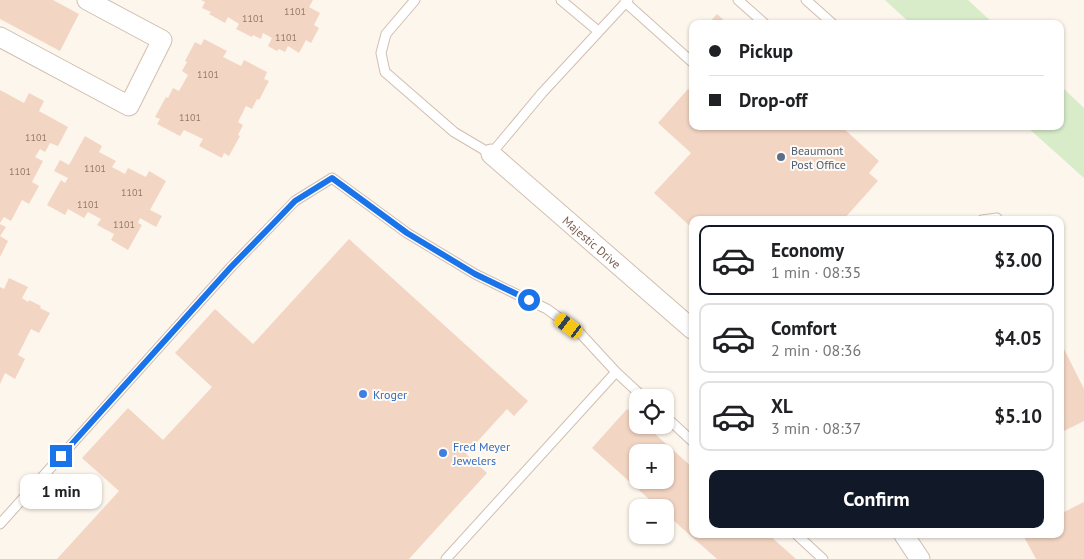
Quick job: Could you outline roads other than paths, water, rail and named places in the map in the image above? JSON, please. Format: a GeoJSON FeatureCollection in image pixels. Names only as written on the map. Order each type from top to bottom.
{"type":"FeatureCollection","features":[{"type":"Feature","properties":{"kind":"street"},"geometry":{"type":"LineString","coordinates":[[0,37],[129,106],[162,40],[88,0]]}},
{"type":"Feature","properties":{"kind":"street","name":"Majestic Drive"},"geometry":{"type":"LineString","coordinates":[[491,154],[689,326]]}},
{"type":"Feature","properties":{"kind":"street"},"geometry":{"type":"LineString","coordinates":[[906,538],[920,559]]}},
{"type":"Feature","properties":{"kind":"lane"},"geometry":{"type":"LineString","coordinates":[[415,0],[386,34],[381,53],[385,72],[454,132],[491,154],[542,93],[626,1],[689,59]]}},
{"type":"Feature","properties":{"kind":"lane"},"geometry":{"type":"LineString","coordinates":[[561,0],[598,31]]}},
{"type":"Feature","properties":{"kind":"lane"},"geometry":{"type":"LineString","coordinates":[[738,0],[760,20]]}},
{"type":"Feature","properties":{"kind":"lane"},"geometry":{"type":"LineString","coordinates":[[806,0],[828,20]]}},
{"type":"Feature","properties":{"kind":"lane"},"geometry":{"type":"LineString","coordinates":[[0,524],[231,267],[295,201],[332,178],[407,233],[475,274],[547,309],[581,334],[634,389]]}},
{"type":"Feature","properties":{"kind":"lane"},"geometry":{"type":"LineString","coordinates":[[446,559],[616,372]]}},
{"type":"Feature","properties":{"kind":"lane"},"geometry":{"type":"LineString","coordinates":[[674,424],[689,438]]}},
{"type":"Feature","properties":{"kind":"lane"},"geometry":{"type":"LineString","coordinates":[[800,538],[823,559]]}},
{"type":"Feature","properties":{"kind":"place","name":"Beaumont Post Office"},"geometry":{"type":"Point","coordinates":[781,157]}},
{"type":"Feature","properties":{"kind":"place","name":"Kroger"},"geometry":{"type":"Point","coordinates":[363,394]}},
{"type":"Feature","properties":{"kind":"place","name":"Fred Meyer Jewelers"},"geometry":{"type":"Point","coordinates":[443,453]}}]}
